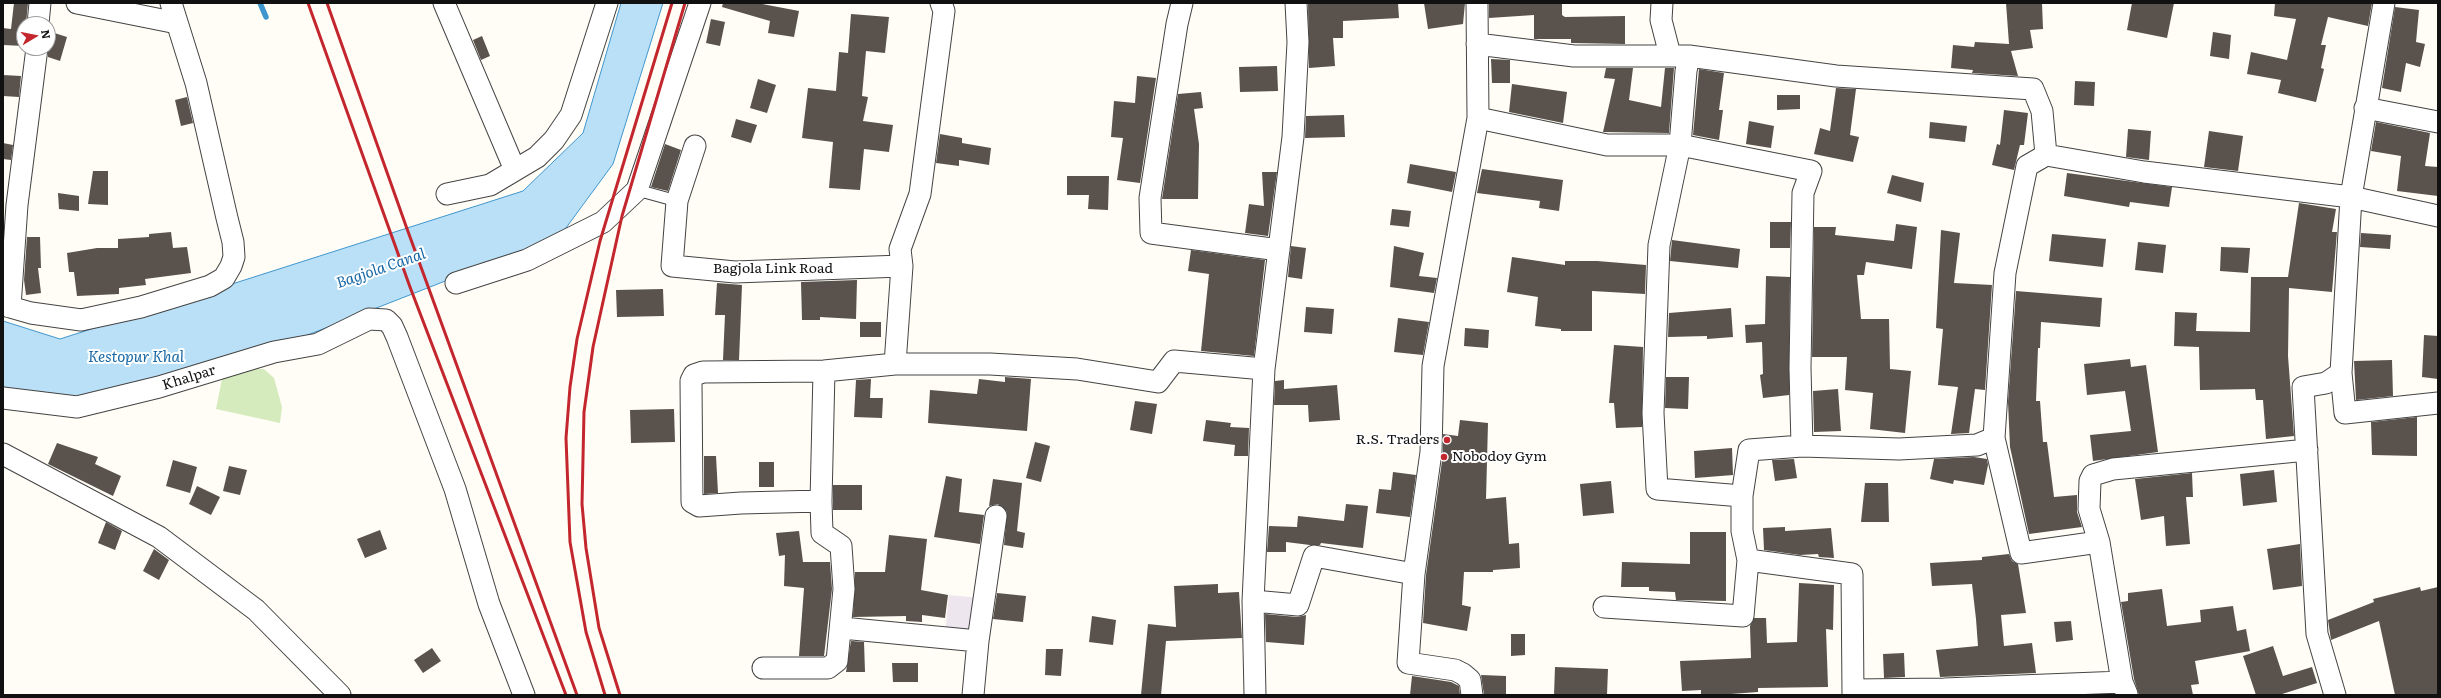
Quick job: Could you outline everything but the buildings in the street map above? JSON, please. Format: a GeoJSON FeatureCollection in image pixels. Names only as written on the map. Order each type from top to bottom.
{"type":"FeatureCollection","features":[{"type":"Feature","properties":{"kind":"street"},"geometry":{"type":"LineString","coordinates":[[39,16],[40,3]]}},
{"type":"Feature","properties":{"kind":"street"},"geometry":{"type":"LineString","coordinates":[[77,3],[177,23]]}},
{"type":"Feature","properties":{"kind":"street"},"geometry":{"type":"LineString","coordinates":[[35,56],[12,171],[7,306],[31,313],[81,320],[141,307],[210,286],[224,278],[231,266],[234,257],[233,242],[196,83],[171,3]]}},
{"type":"Feature","properties":{"kind":"street"},"geometry":{"type":"LineString","coordinates":[[444,3],[515,170]]}},
{"type":"Feature","properties":{"kind":"street"},"geometry":{"type":"LineString","coordinates":[[447,194],[490,185],[537,157],[554,140],[571,115],[607,3]]}},
{"type":"Feature","properties":{"kind":"street"},"geometry":{"type":"LineString","coordinates":[[456,283],[527,260],[603,222],[637,190],[700,3]]}},
{"type":"Feature","properties":{"kind":"street"},"geometry":{"type":"LineString","coordinates":[[895,364],[902,266],[900,249],[920,194],[944,11],[940,3]]}},
{"type":"Feature","properties":{"kind":"street"},"geometry":{"type":"LineString","coordinates":[[1182,3],[1177,24],[1150,198],[1151,233],[1279,250]]}},
{"type":"Feature","properties":{"kind":"street"},"geometry":{"type":"LineString","coordinates":[[1255,695],[1253,601],[1264,369],[1293,137],[1298,42],[1296,3]]}},
{"type":"Feature","properties":{"kind":"street"},"geometry":{"type":"LineString","coordinates":[[1472,695],[1470,680],[1464,674],[1455,670],[1408,663],[1414,574],[1431,452],[1433,366],[1478,118],[1477,3]]}},
{"type":"Feature","properties":{"kind":"street"},"geometry":{"type":"LineString","coordinates":[[1662,3],[1661,20],[1680,56],[1686,71],[1680,145],[1659,246],[1653,413],[1657,489],[1742,496]]}},
{"type":"Feature","properties":{"kind":"street"},"geometry":{"type":"LineString","coordinates":[[2384,3],[2351,197],[2341,373],[2345,413],[2438,403]]}},
{"type":"Feature","properties":{"kind":"street"},"geometry":{"type":"LineString","coordinates":[[1477,44],[1574,56],[1680,56],[1836,76],[2032,89],[2042,111],[2046,154]]}},
{"type":"Feature","properties":{"kind":"street"},"geometry":{"type":"LineString","coordinates":[[2365,108],[2438,122]]}},
{"type":"Feature","properties":{"kind":"street"},"geometry":{"type":"LineString","coordinates":[[1478,118],[1607,145],[1680,145],[1811,171],[1803,193],[1800,368],[1802,446]]}},
{"type":"Feature","properties":{"kind":"street","name":"Bagjola Link Road"},"geometry":{"type":"LineString","coordinates":[[695,146],[677,201],[672,266],[735,272],[902,266]]}},
{"type":"Feature","properties":{"kind":"street"},"geometry":{"type":"LineString","coordinates":[[2099,542],[2021,553],[1994,438],[2005,273],[2027,166],[2046,154],[2144,172],[2351,197],[2438,216]]}},
{"type":"Feature","properties":{"kind":"street","name":"Khalpar"},"geometry":{"type":"LineString","coordinates":[[3,398],[76,407],[159,387],[274,352],[318,344],[369,319],[386,320],[392,326],[397,337],[455,489],[489,604],[524,695]]}},
{"type":"Feature","properties":{"kind":"street"},"geometry":{"type":"LineString","coordinates":[[821,501],[742,502],[698,506],[692,502],[691,381],[694,375],[703,372],[824,370],[895,364],[990,364],[1077,369],[1158,382],[1174,361],[1264,369]]}},
{"type":"Feature","properties":{"kind":"street"},"geometry":{"type":"LineString","coordinates":[[763,668],[828,668],[837,661],[842,628],[844,589],[841,546],[822,533],[821,501],[824,370]]}},
{"type":"Feature","properties":{"kind":"street"},"geometry":{"type":"LineString","coordinates":[[2334,695],[2317,634],[2303,387],[2326,383],[2341,373]]}},
{"type":"Feature","properties":{"kind":"street"},"geometry":{"type":"LineString","coordinates":[[1604,607],[1743,616],[1748,560],[1742,531],[1742,496],[1749,450],[1802,446],[1899,449],[1977,444],[1994,438]]}},
{"type":"Feature","properties":{"kind":"street"},"geometry":{"type":"LineString","coordinates":[[1748,560],[1852,574],[1853,692],[1944,689],[2125,689],[2099,542],[2089,509],[2090,481],[2096,473],[2113,469],[2307,450]]}},
{"type":"Feature","properties":{"kind":"street"},"geometry":{"type":"LineString","coordinates":[[3,454],[159,537],[256,610],[340,695]]}},
{"type":"Feature","properties":{"kind":"street"},"geometry":{"type":"LineString","coordinates":[[973,695],[978,640],[996,516]]}},
{"type":"Feature","properties":{"kind":"street"},"geometry":{"type":"LineString","coordinates":[[1253,601],[1298,605],[1314,556],[1414,574]]}},
{"type":"Feature","properties":{"kind":"street"},"geometry":{"type":"LineString","coordinates":[[842,628],[978,640]]}},
{"type":"Feature","properties":{"kind":"lane"},"geometry":{"type":"LineString","coordinates":[[637,190],[677,201]]}},
{"type":"Feature","properties":{"kind":"shaded area"},"geometry":{"type":"Polygon","coordinates":[[[949,595],[980,598],[975,637],[945,633],[949,595]]]}},
{"type":"Feature","properties":{"kind":"green space"},"geometry":{"type":"Polygon","coordinates":[[[253,369],[264,369],[274,378],[282,407],[280,423],[216,409],[222,379],[253,369]]]}},
{"type":"Feature","properties":{"kind":"water","name":"Kestopur Khal"},"geometry":{"type":"Polygon","coordinates":[[[621,3],[663,3],[613,164],[560,236],[147,398],[3,401],[3,321],[60,339],[523,191],[583,133],[621,3]]]}},
{"type":"Feature","properties":{"kind":"waterway"},"geometry":{"type":"LineString","coordinates":[[260,3],[266,17]]}},
{"type":"Feature","properties":{"kind":"railway"},"geometry":{"type":"LineString","coordinates":[[308,3],[410,287],[566,695]]}},
{"type":"Feature","properties":{"kind":"railway"},"geometry":{"type":"LineString","coordinates":[[327,3],[406,226],[577,695]]}},
{"type":"Feature","properties":{"kind":"railway"},"geometry":{"type":"LineString","coordinates":[[605,695],[586,632],[570,542],[566,438],[570,387],[577,339],[600,241],[672,3]]}},
{"type":"Feature","properties":{"kind":"railway"},"geometry":{"type":"LineString","coordinates":[[620,695],[599,628],[586,548],[582,504],[584,412],[593,347],[622,216],[685,3]]}},
{"type":"Feature","properties":{"kind":"place","name":"R.S. Traders"},"geometry":{"type":"Point","coordinates":[1447,440]}},
{"type":"Feature","properties":{"kind":"place","name":"Nobodoy Gym"},"geometry":{"type":"Point","coordinates":[1444,457]}},
{"type":"Feature","properties":{"kind":"water label","name":"Bagjola Canal"},"geometry":{"type":"Point","coordinates":[381,269]}}]}
